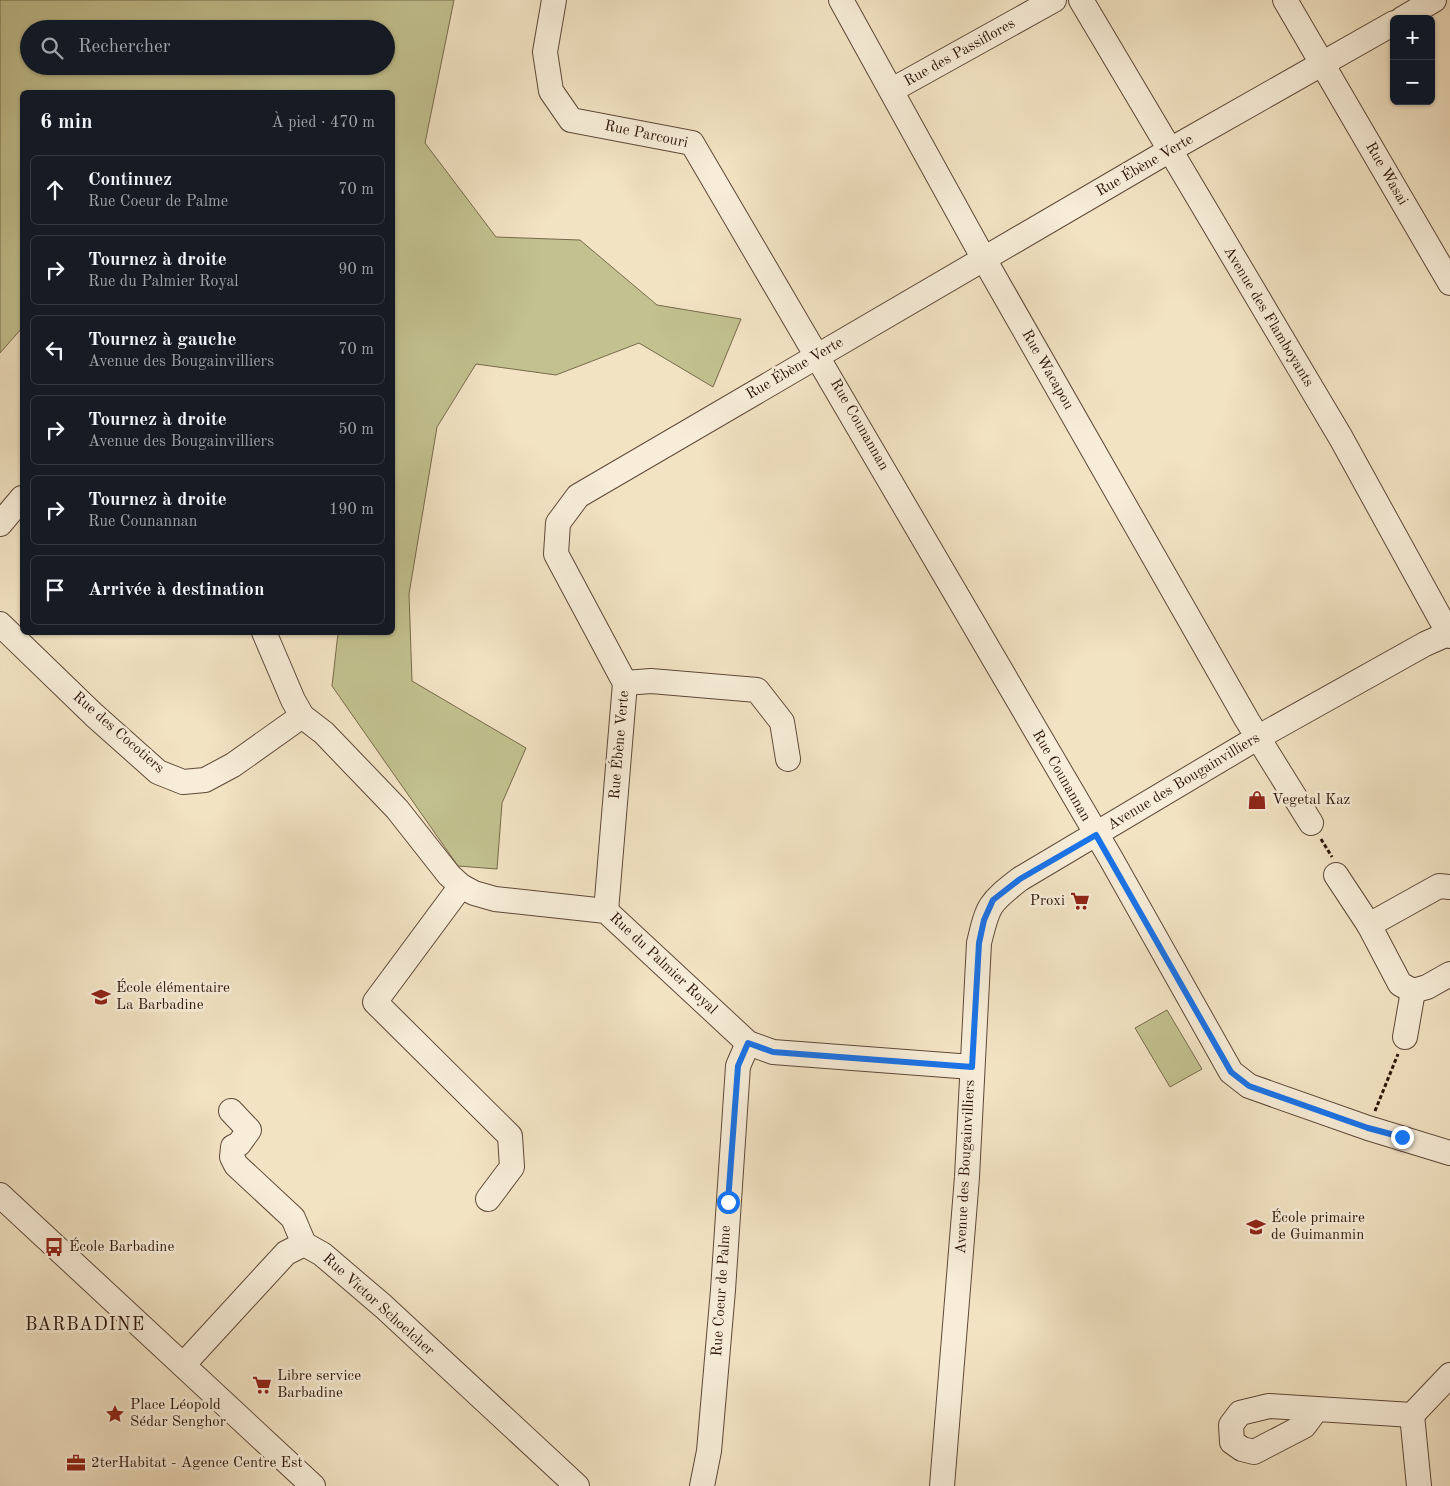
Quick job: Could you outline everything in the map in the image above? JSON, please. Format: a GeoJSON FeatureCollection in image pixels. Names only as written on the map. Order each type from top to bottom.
{"type":"FeatureCollection","features":[{"type":"Feature","properties":{"kind":"street","name":"Rue Parcouri"},"geometry":{"type":"LineString","coordinates":[[554,0],[545,52],[546,62],[551,91],[572,120],[692,143],[818,355]]}},
{"type":"Feature","properties":{"kind":"street","name":"Rue Wacapou"},"geometry":{"type":"LineString","coordinates":[[841,0],[881,76],[892,90],[984,259],[1258,738],[1311,823]]}},
{"type":"Feature","properties":{"kind":"street","name":"Rue des Passiflores"},"geometry":{"type":"LineString","coordinates":[[892,90],[1054,0]]}},
{"type":"Feature","properties":{"kind":"street","name":"Avenue des Flamboyants"},"geometry":{"type":"LineString","coordinates":[[1081,0],[1341,438],[1450,634]]}},
{"type":"Feature","properties":{"kind":"street","name":"Rue Wasai"},"geometry":{"type":"LineString","coordinates":[[1285,0],[1321,65],[1450,283]]}},
{"type":"Feature","properties":{"kind":"street"},"geometry":{"type":"LineString","coordinates":[[1409,15],[1434,0]]}},
{"type":"Feature","properties":{"kind":"street","name":"Rue Ébène Verte"},"geometry":{"type":"LineString","coordinates":[[606,910],[626,683],[556,554],[558,523],[578,496],[818,355],[1390,25]]}},
{"type":"Feature","properties":{"kind":"street","name":"Rue Counannan"},"geometry":{"type":"LineString","coordinates":[[818,355],[1231,1072],[1249,1086],[1368,1128],[1450,1153]]}},
{"type":"Feature","properties":{"kind":"street"},"geometry":{"type":"LineString","coordinates":[[0,524],[20,500]]}},
{"type":"Feature","properties":{"kind":"street","name":"Rue des Cocotiers"},"geometry":{"type":"LineString","coordinates":[[0,624],[94,715],[151,766],[158,772],[183,782],[205,780],[233,765],[302,716]]}},
{"type":"Feature","properties":{"kind":"street","name":"Avenue des Bougainvilliers"},"geometry":{"type":"LineString","coordinates":[[942,1486],[967,1178],[979,943],[984,920],[993,900],[1020,879],[1258,738],[1425,644],[1450,634]]}},
{"type":"Feature","properties":{"kind":"street","name":"Rue du Palmier Royal"},"geometry":{"type":"LineString","coordinates":[[265,635],[293,700],[302,716],[324,733],[397,810],[449,875],[461,886],[474,893],[495,899],[606,910],[748,1043],[773,1052],[972,1067]]}},
{"type":"Feature","properties":{"kind":"street"},"geometry":{"type":"LineString","coordinates":[[626,683],[651,680],[757,690],[782,722],[788,759]]}},
{"type":"Feature","properties":{"kind":"street"},"geometry":{"type":"LineString","coordinates":[[1336,875],[1369,925],[1400,984],[1413,991],[1427,987],[1450,974]]}},
{"type":"Feature","properties":{"kind":"street"},"geometry":{"type":"LineString","coordinates":[[461,886],[375,1002],[510,1136],[512,1168],[488,1199]]}},
{"type":"Feature","properties":{"kind":"street"},"geometry":{"type":"LineString","coordinates":[[1369,925],[1439,886],[1450,887]]}},
{"type":"Feature","properties":{"kind":"street"},"geometry":{"type":"LineString","coordinates":[[1404,1037],[1413,991]]}},
{"type":"Feature","properties":{"kind":"street","name":"Rue Coeur de Palme"},"geometry":{"type":"LineString","coordinates":[[702,1486],[709,1451],[723,1290],[738,1066],[748,1043]]}},
{"type":"Feature","properties":{"kind":"street"},"geometry":{"type":"LineString","coordinates":[[183,1364],[286,1253],[304,1244],[293,1218],[236,1165],[232,1157],[233,1147],[239,1144],[249,1130],[232,1111]]}},
{"type":"Feature","properties":{"kind":"street"},"geometry":{"type":"LineString","coordinates":[[0,1195],[313,1486]]}},
{"type":"Feature","properties":{"kind":"street","name":"Rue Victor Schoelcher"},"geometry":{"type":"LineString","coordinates":[[304,1244],[322,1254],[383,1306],[576,1486]]}},
{"type":"Feature","properties":{"kind":"street"},"geometry":{"type":"LineString","coordinates":[[1419,1486],[1412,1416],[1450,1376]]}},
{"type":"Feature","properties":{"kind":"street"},"geometry":{"type":"LineString","coordinates":[[1316,1410],[1412,1416]]}},
{"type":"Feature","properties":{"kind":"path"},"geometry":{"type":"LineString","coordinates":[[1311,823],[1335,862],[1336,875]]}},
{"type":"Feature","properties":{"kind":"path"},"geometry":{"type":"LineString","coordinates":[[1368,1128],[1404,1037]]}},
{"type":"Feature","properties":{"kind":"shaded area"},"geometry":{"type":"Polygon","coordinates":[[[0,0],[454,0],[425,143],[496,237],[580,240],[657,305],[741,319],[713,387],[639,343],[556,375],[476,364],[437,427],[409,594],[412,681],[526,748],[502,803],[497,869],[458,866],[332,686],[338,635],[395,635],[395,90],[20,90],[20,330],[0,353],[0,0]]]}},
{"type":"Feature","properties":{"kind":"shaded area"},"geometry":{"type":"Polygon","coordinates":[[[1167,1010],[1202,1069],[1170,1087],[1135,1028],[1167,1010]]]}},
{"type":"Feature","properties":{"kind":"place","name":"Vegetal Kaz"},"geometry":{"type":"Point","coordinates":[1257,800]}},
{"type":"Feature","properties":{"kind":"place","name":"Proxi"},"geometry":{"type":"Point","coordinates":[1080,901]}},
{"type":"Feature","properties":{"kind":"place","name":"École élémentaire La Barbadine"},"geometry":{"type":"Point","coordinates":[101,997]}},
{"type":"Feature","properties":{"kind":"place","name":"École primaire de Guimanmin"},"geometry":{"type":"Point","coordinates":[1256,1227]}},
{"type":"Feature","properties":{"kind":"place","name":"École Barbadine"},"geometry":{"type":"Point","coordinates":[54,1247]}},
{"type":"Feature","properties":{"kind":"place","name":"Libre service Barbadine"},"geometry":{"type":"Point","coordinates":[262,1385]}},
{"type":"Feature","properties":{"kind":"place","name":"Place Léopold Sédar Senghor"},"geometry":{"type":"Point","coordinates":[115,1414]}},
{"type":"Feature","properties":{"kind":"place","name":"2terHabitat - Agence Centre Est"},"geometry":{"type":"Point","coordinates":[76,1463]}},
{"type":"Feature","properties":{"kind":"district","name":"BARBADINE"},"geometry":{"type":"Point","coordinates":[85,1325]}},
{"type":"Feature","properties":{"kind":"route"},"geometry":{"type":"LineString","coordinates":[[728,1202],[738,1066],[748,1043],[773,1052],[972,1067],[979,943],[984,920],[993,900],[1020,879],[1096,835],[1110,856],[1231,1072],[1249,1086],[1320,1112],[1402,1137]]}}]}
